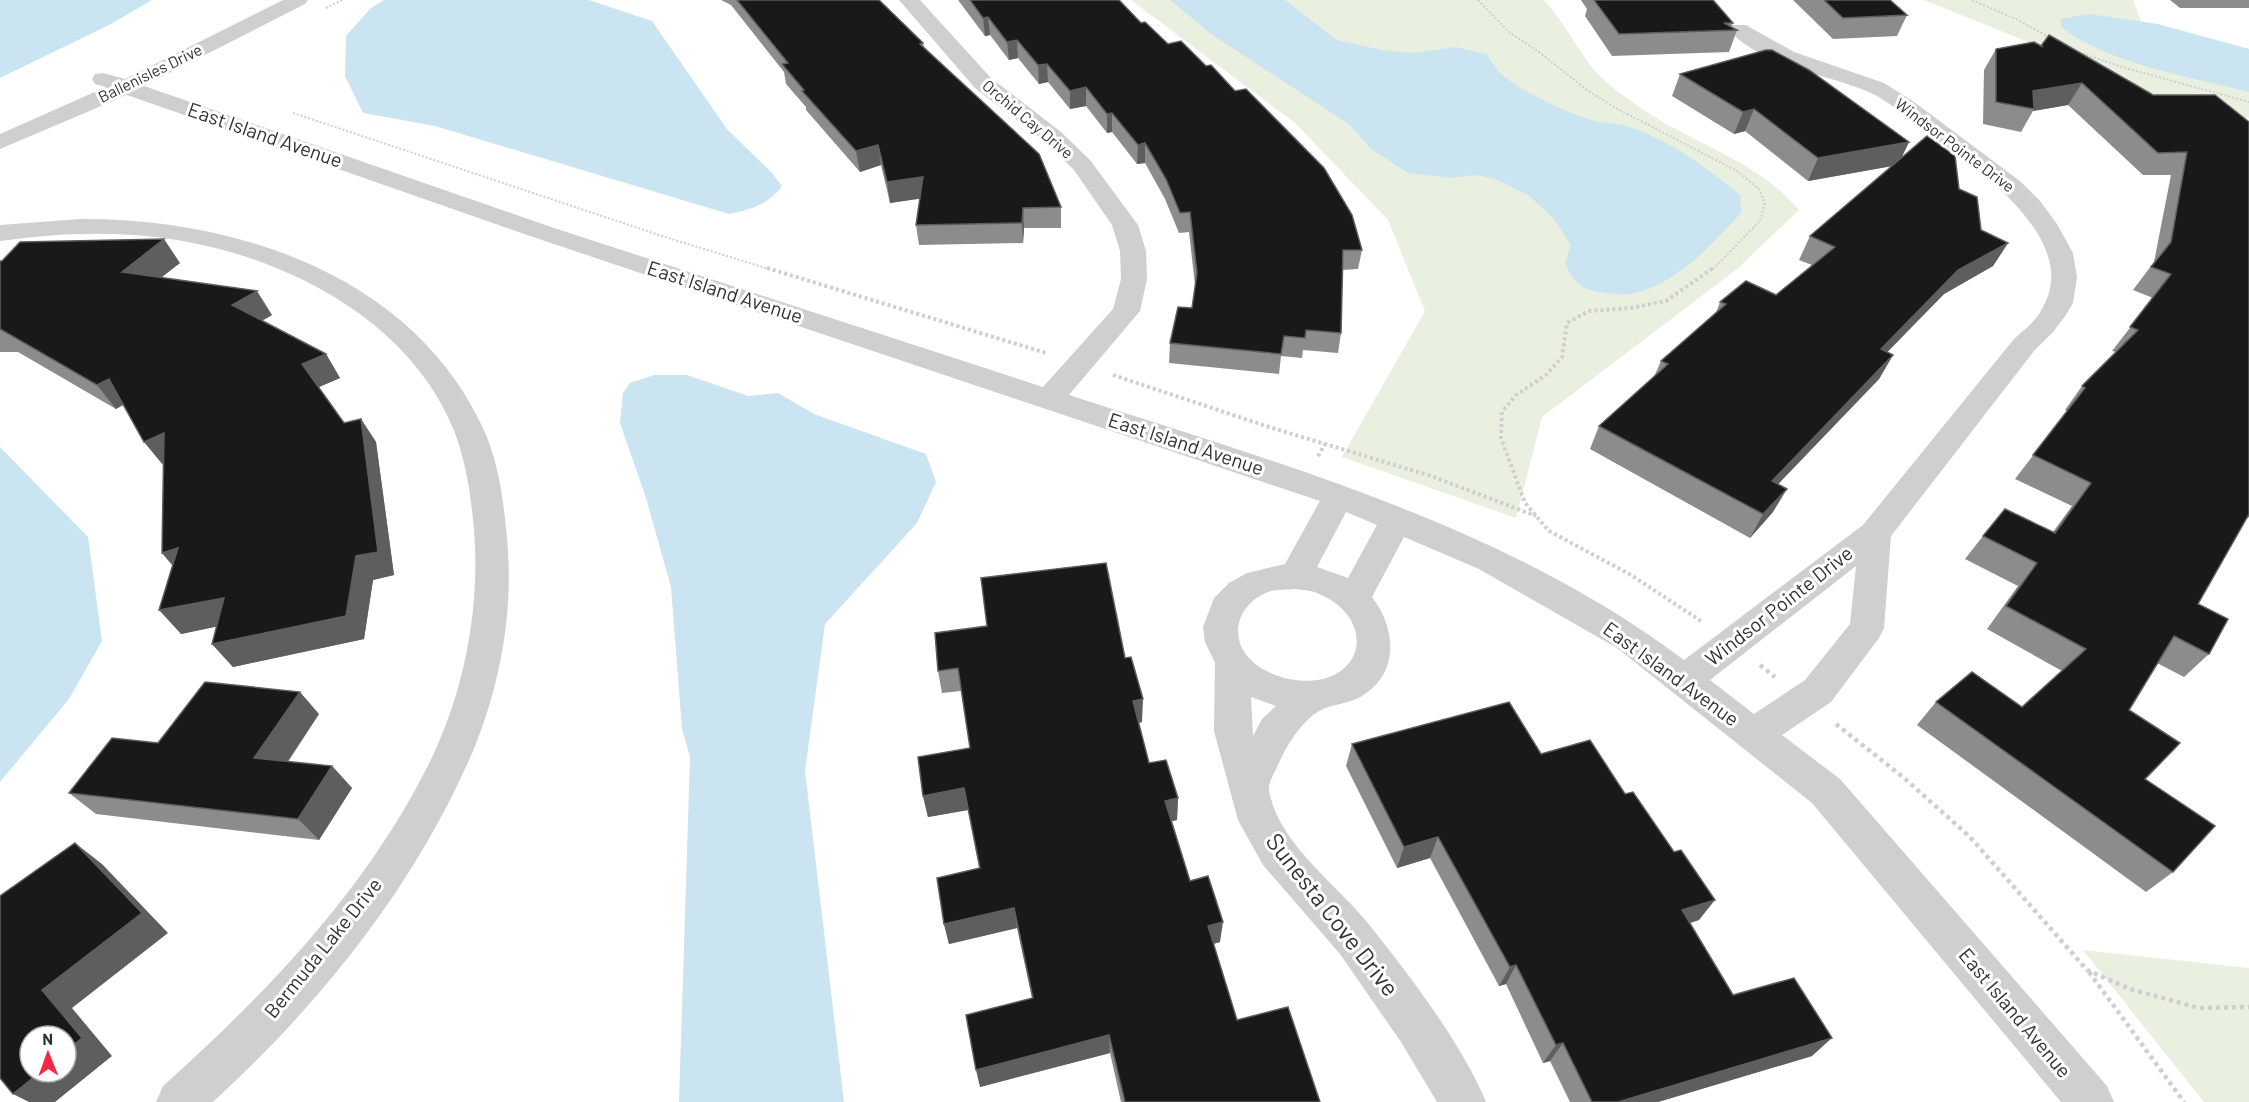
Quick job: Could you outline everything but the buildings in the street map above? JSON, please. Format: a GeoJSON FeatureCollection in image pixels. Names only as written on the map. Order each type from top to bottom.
{"type":"FeatureCollection","features":[{"type":"Feature","properties":{"kind":"street","name":"Ballenisles Drive"},"geometry":{"type":"LineString","coordinates":[[0,142],[115,83],[260,0]]}},
{"type":"Feature","properties":{"kind":"street","name":"Ballenisles Drive"},"geometry":{"type":"LineString","coordinates":[[11,115],[115,83],[298,0]]}},
{"type":"Feature","properties":{"kind":"street","name":"Orchid Cay Drive"},"geometry":{"type":"LineString","coordinates":[[909,0],[982,83],[1053,137],[1082,165],[1125,225],[1133,251],[1134,279],[1126,311],[1050,398]]}},
{"type":"Feature","properties":{"kind":"street","name":"Windsor Pointe Drive"},"geometry":{"type":"LineString","coordinates":[[1683,680],[1875,533],[2024,345],[2046,325],[2059,302],[2063,274],[2058,249],[2045,223],[2025,198],[2003,177],[1879,90],[1799,63],[1768,49],[1740,29]]}},
{"type":"Feature","properties":{"kind":"street","name":"East Island Avenue"},"geometry":{"type":"LineString","coordinates":[[115,83],[542,232],[1050,398],[1339,496],[1491,560],[1629,638],[1826,791],[2091,1102]]}},
{"type":"Feature","properties":{"kind":"street","name":"Bermuda Lake Drive"},"geometry":{"type":"LineString","coordinates":[[0,232],[79,227],[159,230],[235,245],[292,265],[359,301],[401,334],[437,375],[465,423],[478,459],[491,522],[493,570],[489,622],[475,691],[450,758],[412,830],[360,908],[292,991],[209,1076],[179,1102]]}},
{"type":"Feature","properties":{"kind":"street"},"geometry":{"type":"LineString","coordinates":[[1295,576],[1339,496]]}},
{"type":"Feature","properties":{"kind":"street"},"geometry":{"type":"LineString","coordinates":[[1354,599],[1395,519]]}},
{"type":"Feature","properties":{"kind":"street","name":"Windsor Pointe Drive"},"geometry":{"type":"LineString","coordinates":[[1753,734],[1818,691],[1867,628],[1875,533]]}},
{"type":"Feature","properties":{"kind":"street"},"geometry":{"type":"LineString","coordinates":[[1295,576],[1320,580],[1354,599],[1368,617],[1375,638],[1370,664],[1355,681],[1336,692],[1310,697],[1282,694],[1251,681],[1232,664],[1220,636],[1223,615],[1229,603],[1245,589],[1266,579],[1295,576]]}},
{"type":"Feature","properties":{"kind":"street","name":"Sunesta Cove Drive"},"geometry":{"type":"LineString","coordinates":[[1232,664],[1233,731],[1258,820],[1276,852],[1355,940],[1417,1026],[1462,1102]]}},
{"type":"Feature","properties":{"kind":"street"},"geometry":{"type":"LineString","coordinates":[[1250,787],[1275,730],[1310,697]]}},
{"type":"Feature","properties":{"kind":"path"},"geometry":{"type":"LineString","coordinates":[[1478,0],[1509,32],[1539,52],[1587,90],[1614,107],[1737,171],[1759,189],[1765,204],[1760,221],[1741,241],[1707,274],[1666,301],[1631,308],[1589,311],[1567,323],[1562,357],[1546,375],[1516,395],[1502,412],[1501,438],[1525,503],[1549,531],[1631,575],[1731,644],[1904,778],[1970,837],[2087,970],[2184,1102]]}},
{"type":"Feature","properties":{"kind":"path"},"geometry":{"type":"LineString","coordinates":[[1972,0],[2018,20],[2056,42]]}},
{"type":"Feature","properties":{"kind":"path"},"geometry":{"type":"LineString","coordinates":[[2074,51],[2132,70],[2249,102]]}},
{"type":"Feature","properties":{"kind":"path"},"geometry":{"type":"LineString","coordinates":[[291,112],[662,236],[1053,355]]}},
{"type":"Feature","properties":{"kind":"path"},"geometry":{"type":"LineString","coordinates":[[1118,376],[1269,427],[1431,476],[1536,516]]}},
{"type":"Feature","properties":{"kind":"path"},"geometry":{"type":"LineString","coordinates":[[2087,970],[2130,989],[2199,1008],[2249,1007]]}},
{"type":"Feature","properties":{"kind":"green space"},"geometry":{"type":"Polygon","coordinates":[[[1131,0],[1544,0],[1595,71],[1612,87],[1665,123],[1746,166],[1783,193],[1799,210],[1737,269],[1542,417],[1516,518],[1342,457],[1425,311],[1388,220],[1295,123],[1131,0]]]}},
{"type":"Feature","properties":{"kind":"green space"},"geometry":{"type":"Polygon","coordinates":[[[1924,0],[2133,0],[2143,26],[2249,88],[2249,118],[2174,105],[2058,54],[1924,0]]]}},
{"type":"Feature","properties":{"kind":"green space"},"geometry":{"type":"Polygon","coordinates":[[[2083,950],[2249,968],[2249,1102],[2204,1102],[2083,950]]]}},
{"type":"Feature","properties":{"kind":"water"},"geometry":{"type":"Polygon","coordinates":[[[0,0],[152,0],[109,25],[0,78],[0,0]]]}},
{"type":"Feature","properties":{"kind":"water"},"geometry":{"type":"Polygon","coordinates":[[[384,0],[589,0],[652,21],[727,129],[772,173],[782,186],[765,202],[729,214],[435,126],[363,113],[345,76],[346,36],[371,8],[384,0]]]}},
{"type":"Feature","properties":{"kind":"water"},"geometry":{"type":"Polygon","coordinates":[[[1170,0],[1285,0],[1337,40],[1382,50],[1415,53],[1455,47],[1487,54],[1494,66],[1505,77],[1542,100],[1594,121],[1622,125],[1642,132],[1672,146],[1714,174],[1740,195],[1741,213],[1705,251],[1663,282],[1627,295],[1585,288],[1572,277],[1565,263],[1571,245],[1553,218],[1528,195],[1495,179],[1477,175],[1450,178],[1408,173],[1371,149],[1350,125],[1211,34],[1170,0]]]}},
{"type":"Feature","properties":{"kind":"water"},"geometry":{"type":"Polygon","coordinates":[[[2089,14],[2158,24],[2249,49],[2249,92],[2176,75],[2126,60],[2080,40],[2061,27],[2061,19],[2089,14]]]}},
{"type":"Feature","properties":{"kind":"water"},"geometry":{"type":"Polygon","coordinates":[[[654,375],[687,375],[748,396],[778,393],[814,414],[926,454],[936,482],[917,523],[825,624],[805,771],[844,1102],[679,1102],[690,757],[682,729],[671,587],[646,498],[620,423],[623,393],[630,383],[654,375]]]}},
{"type":"Feature","properties":{"kind":"water"},"geometry":{"type":"Polygon","coordinates":[[[0,447],[88,537],[102,641],[69,699],[0,782],[0,447]]]}}]}
